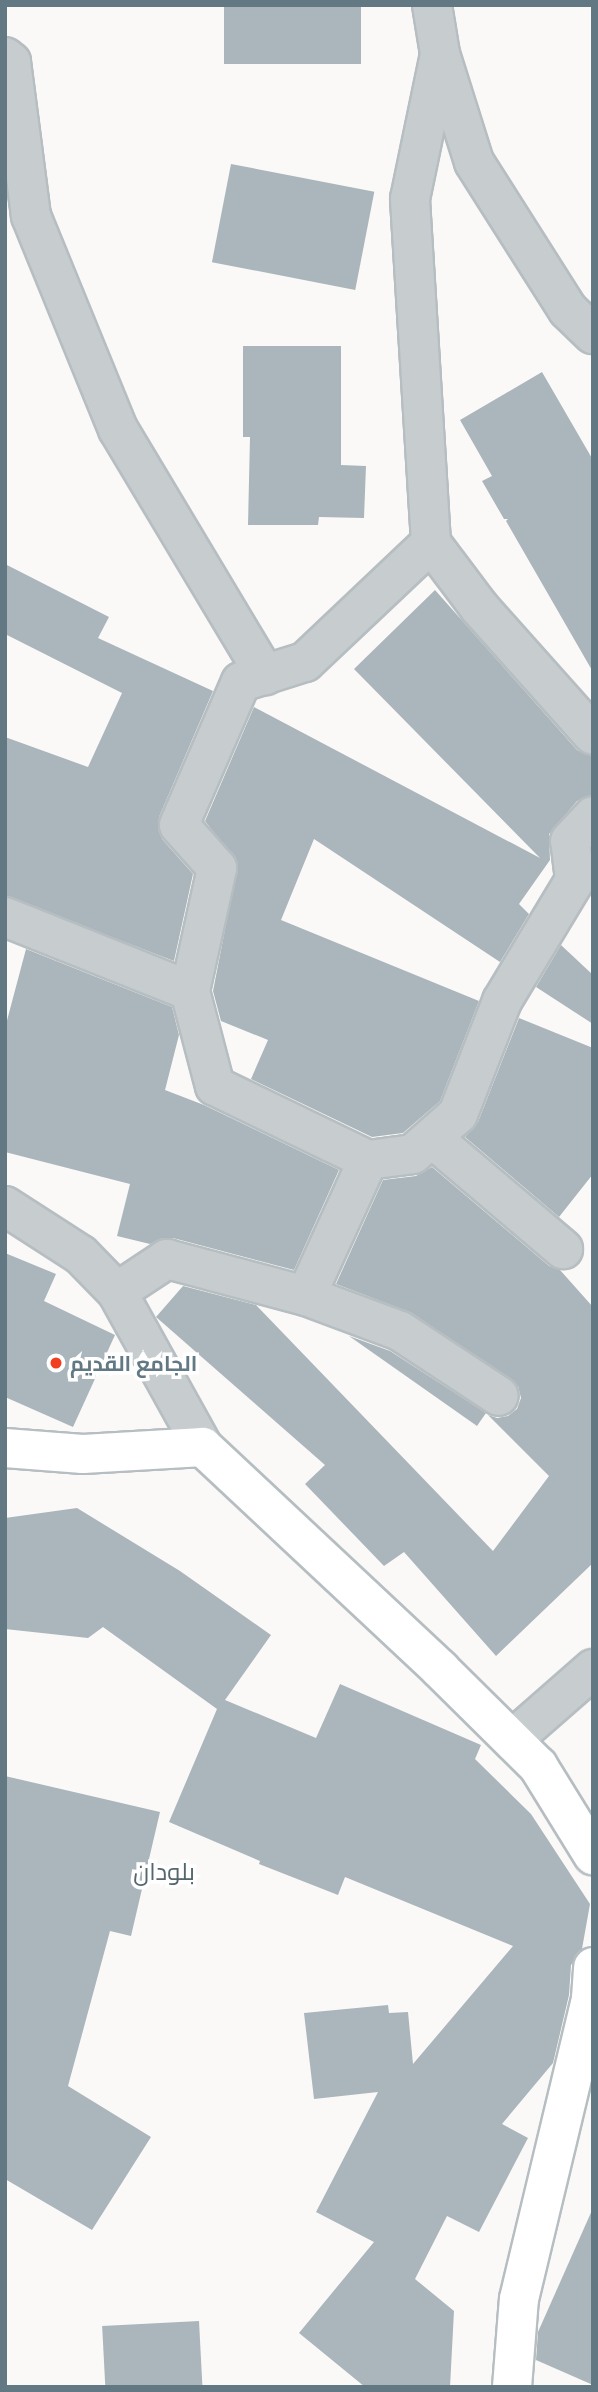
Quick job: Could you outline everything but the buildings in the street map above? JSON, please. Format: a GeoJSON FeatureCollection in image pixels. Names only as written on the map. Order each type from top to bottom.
{"type":"FeatureCollection","features":[{"type":"Feature","properties":{"kind":"main road"},"geometry":{"type":"LineString","coordinates":[[5,1448],[83,1454],[203,1447],[538,1766],[593,1855]]}},
{"type":"Feature","properties":{"kind":"main road"},"geometry":{"type":"LineString","coordinates":[[512,2387],[519,2299],[591,1998],[593,1967]]}},
{"type":"Feature","properties":{"kind":"street"},"geometry":{"type":"LineString","coordinates":[[432,5],[440,54],[474,162],[568,310],[593,334]]}},
{"type":"Feature","properties":{"kind":"street"},"geometry":{"type":"LineString","coordinates":[[440,54],[410,199],[431,543],[480,607],[593,735]]}},
{"type":"Feature","properties":{"kind":"street"},"geometry":{"type":"LineString","coordinates":[[5,57],[11,62],[31,216],[118,429],[265,675]]}},
{"type":"Feature","properties":{"kind":"street"},"geometry":{"type":"LineString","coordinates":[[431,543],[305,663],[241,682],[179,825],[217,868],[190,991],[215,1086],[369,1160],[413,1154],[458,1114],[502,1001],[575,880],[570,841],[593,816]]}},
{"type":"Feature","properties":{"kind":"street"},"geometry":{"type":"LineString","coordinates":[[5,917],[190,991]]}},
{"type":"Feature","properties":{"kind":"street"},"geometry":{"type":"LineString","coordinates":[[432,1138],[563,1249]]}},
{"type":"Feature","properties":{"kind":"street"},"geometry":{"type":"LineString","coordinates":[[306,1296],[369,1160]]}},
{"type":"Feature","properties":{"kind":"street"},"geometry":{"type":"LineString","coordinates":[[5,1206],[81,1255],[117,1292],[203,1447]]}},
{"type":"Feature","properties":{"kind":"street"},"geometry":{"type":"LineString","coordinates":[[117,1292],[167,1259],[306,1296],[401,1331],[499,1396]]}},
{"type":"Feature","properties":{"kind":"street"},"geometry":{"type":"LineString","coordinates":[[512,1740],[593,1669]]}},
{"type":"Feature","properties":{"kind":"place","name":"الجامع القديم"},"geometry":{"type":"Point","coordinates":[56,1363]}},
{"type":"Feature","properties":{"kind":"district","name":"بلودان"},"geometry":{"type":"Point","coordinates":[164,1872]}}]}
